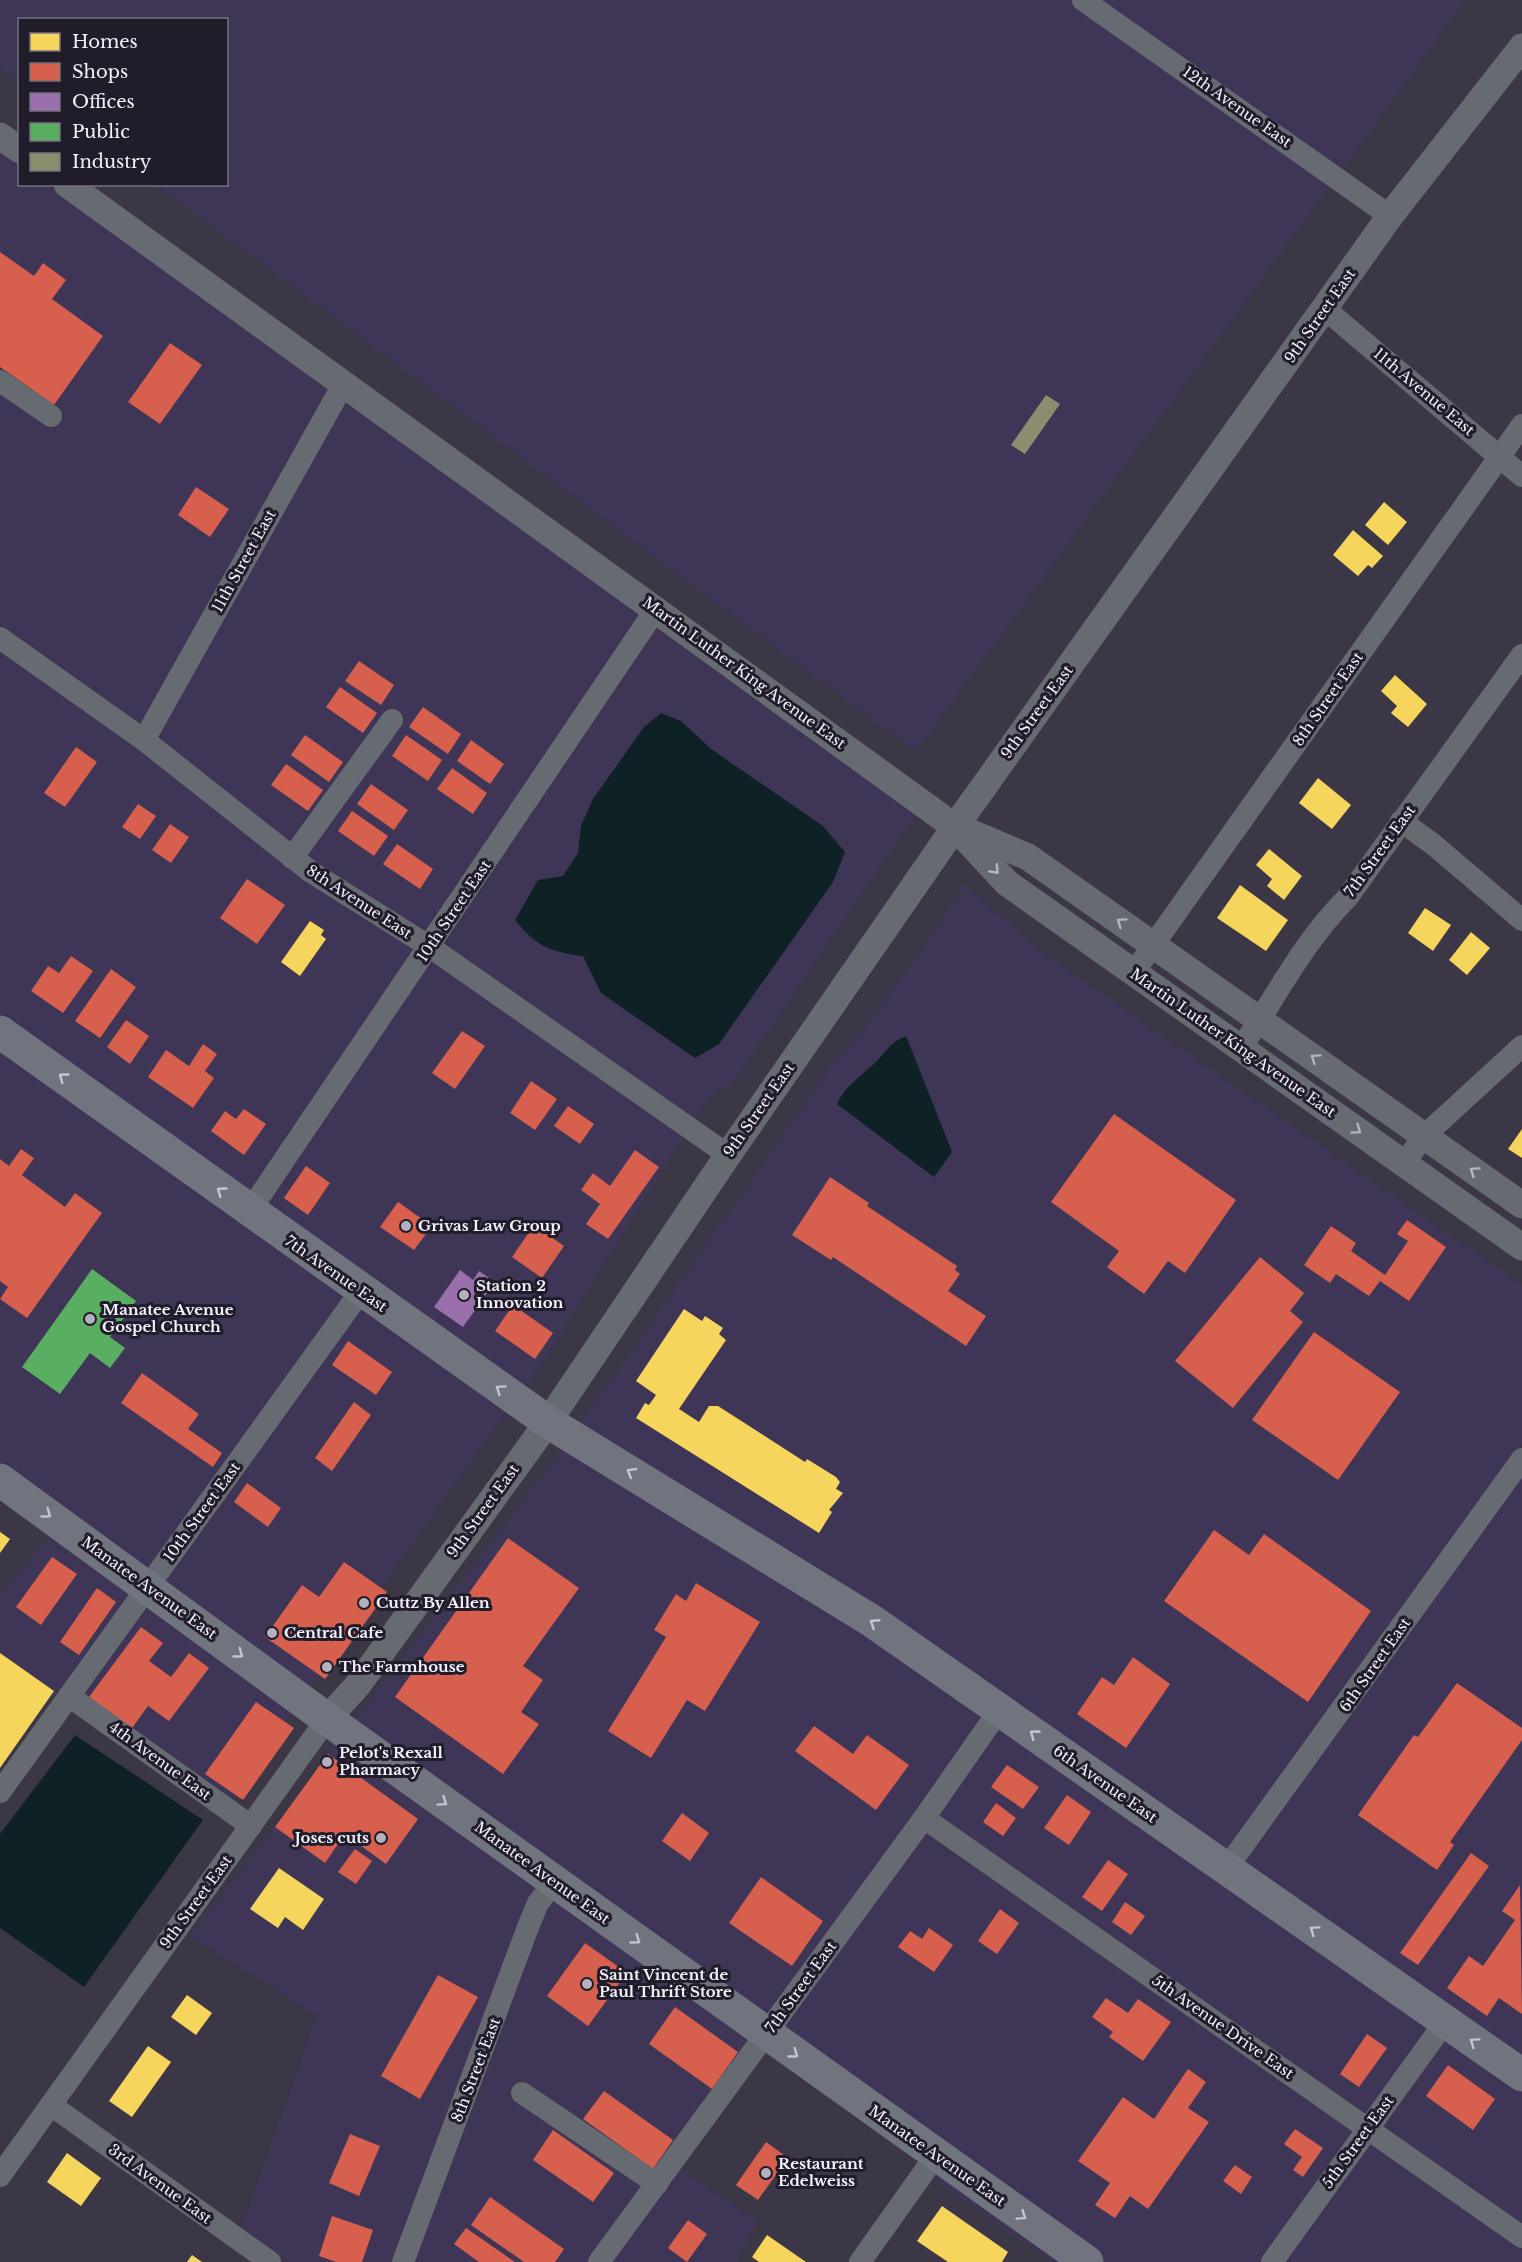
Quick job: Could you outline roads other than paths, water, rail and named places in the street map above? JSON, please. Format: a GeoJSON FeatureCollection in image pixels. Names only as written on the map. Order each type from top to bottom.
{"type":"FeatureCollection","features":[{"type":"Feature","properties":{"kind":"main road","name":"7th Avenue East"},"geometry":{"type":"LineString","coordinates":[[0,1032],[361,1292],[548,1422],[681,1502]]}},
{"type":"Feature","properties":{"kind":"main road","name":"Manatee Avenue East"},"geometry":{"type":"LineString","coordinates":[[0,1480],[327,1719],[1087,2262]]}},
{"type":"Feature","properties":{"kind":"main road","name":"6th Avenue East"},"geometry":{"type":"LineString","coordinates":[[681,1502],[872,1622],[1000,1709],[1522,2075]]}},
{"type":"Feature","properties":{"kind":"street","name":"12th Avenue East"},"geometry":{"type":"LineString","coordinates":[[1083,0],[1390,216]]}},
{"type":"Feature","properties":{"kind":"street","name":"9th Street East"},"geometry":{"type":"LineString","coordinates":[[0,2176],[327,1719],[357,1686],[548,1422],[728,1155],[955,827],[1390,216],[1522,47]]}},
{"type":"Feature","properties":{"kind":"street"},"geometry":{"type":"LineString","coordinates":[[0,136],[18,149]]}},
{"type":"Feature","properties":{"kind":"street","name":"Martin Luther King Avenue East"},"geometry":{"type":"LineString","coordinates":[[70,186],[955,827],[1007,884],[1522,1247]]}},
{"type":"Feature","properties":{"kind":"street","name":"11th Avenue East"},"geometry":{"type":"LineString","coordinates":[[1325,309],[1522,476]]}},
{"type":"Feature","properties":{"kind":"street"},"geometry":{"type":"LineString","coordinates":[[0,381],[51,416]]}},
{"type":"Feature","properties":{"kind":"street","name":"11th Street East"},"geometry":{"type":"LineString","coordinates":[[144,740],[344,383]]}},
{"type":"Feature","properties":{"kind":"street","name":"8th Street East"},"geometry":{"type":"LineString","coordinates":[[1134,972],[1522,426]]}},
{"type":"Feature","properties":{"kind":"street","name":"10th Street East"},"geometry":{"type":"LineString","coordinates":[[249,1212],[656,609]]}},
{"type":"Feature","properties":{"kind":"street","name":"8th Avenue East"},"geometry":{"type":"LineString","coordinates":[[0,638],[144,740],[292,858],[430,947],[728,1155]]}},
{"type":"Feature","properties":{"kind":"street","name":"7th Street East"},"geometry":{"type":"LineString","coordinates":[[1241,1048],[1298,957],[1328,917],[1347,898],[1522,655]]}},
{"type":"Feature","properties":{"kind":"street"},"geometry":{"type":"LineString","coordinates":[[292,858],[392,720]]}},
{"type":"Feature","properties":{"kind":"street"},"geometry":{"type":"LineString","coordinates":[[1401,821],[1434,844],[1522,920]]}},
{"type":"Feature","properties":{"kind":"street","name":"Martin Luther King Avenue East"},"geometry":{"type":"LineString","coordinates":[[955,827],[1028,857],[1522,1205]]}},
{"type":"Feature","properties":{"kind":"street"},"geometry":{"type":"LineString","coordinates":[[1404,1163],[1424,1136],[1522,1046]]}},
{"type":"Feature","properties":{"kind":"street","name":"10th Street East"},"geometry":{"type":"LineString","coordinates":[[0,1792],[361,1292]]}},
{"type":"Feature","properties":{"kind":"street","name":"6th Street East"},"geometry":{"type":"LineString","coordinates":[[1226,1869],[1522,1459]]}},
{"type":"Feature","properties":{"kind":"street","name":"4th Avenue East"},"geometry":{"type":"LineString","coordinates":[[69,1695],[251,1826]]}},
{"type":"Feature","properties":{"kind":"street","name":"7th Street East"},"geometry":{"type":"LineString","coordinates":[[599,2262],[924,1818],[1000,1709]]}},
{"type":"Feature","properties":{"kind":"street","name":"5th Avenue Drive East"},"geometry":{"type":"LineString","coordinates":[[924,1818],[1522,2237]]}},
{"type":"Feature","properties":{"kind":"street","name":"8th Street East"},"geometry":{"type":"LineString","coordinates":[[403,2262],[528,1927],[538,1904],[555,1882]]}},
{"type":"Feature","properties":{"kind":"street","name":"5th Street East"},"geometry":{"type":"LineString","coordinates":[[1272,2262],[1445,2022]]}},
{"type":"Feature","properties":{"kind":"street"},"geometry":{"type":"LineString","coordinates":[[522,2093],[657,2184]]}},
{"type":"Feature","properties":{"kind":"street","name":"3rd Avenue East"},"geometry":{"type":"LineString","coordinates":[[51,2105],[270,2262]]}},
{"type":"Feature","properties":{"kind":"street"},"geometry":{"type":"LineString","coordinates":[[860,2262],[936,2155]]}},
{"type":"Feature","properties":{"kind":"place","name":"Grivas Law Group"},"geometry":{"type":"Point","coordinates":[406,1226]}},
{"type":"Feature","properties":{"kind":"place","name":"Station 2 Innovation"},"geometry":{"type":"Point","coordinates":[464,1295]}},
{"type":"Feature","properties":{"kind":"place","name":"Manatee Avenue Gospel Church"},"geometry":{"type":"Point","coordinates":[90,1319]}},
{"type":"Feature","properties":{"kind":"place","name":"Cuttz By Allen"},"geometry":{"type":"Point","coordinates":[364,1603]}},
{"type":"Feature","properties":{"kind":"place","name":"Central Cafe"},"geometry":{"type":"Point","coordinates":[272,1633]}},
{"type":"Feature","properties":{"kind":"place","name":"The Farmhouse"},"geometry":{"type":"Point","coordinates":[327,1667]}},
{"type":"Feature","properties":{"kind":"place","name":"Pelot's Rexall Pharmacy"},"geometry":{"type":"Point","coordinates":[327,1762]}},
{"type":"Feature","properties":{"kind":"place","name":"Joses cuts"},"geometry":{"type":"Point","coordinates":[381,1838]}},
{"type":"Feature","properties":{"kind":"place","name":"Saint Vincent de Paul Thrift Store"},"geometry":{"type":"Point","coordinates":[587,1984]}},
{"type":"Feature","properties":{"kind":"place","name":"Restaurant Edelweiss"},"geometry":{"type":"Point","coordinates":[766,2173]}}]}
